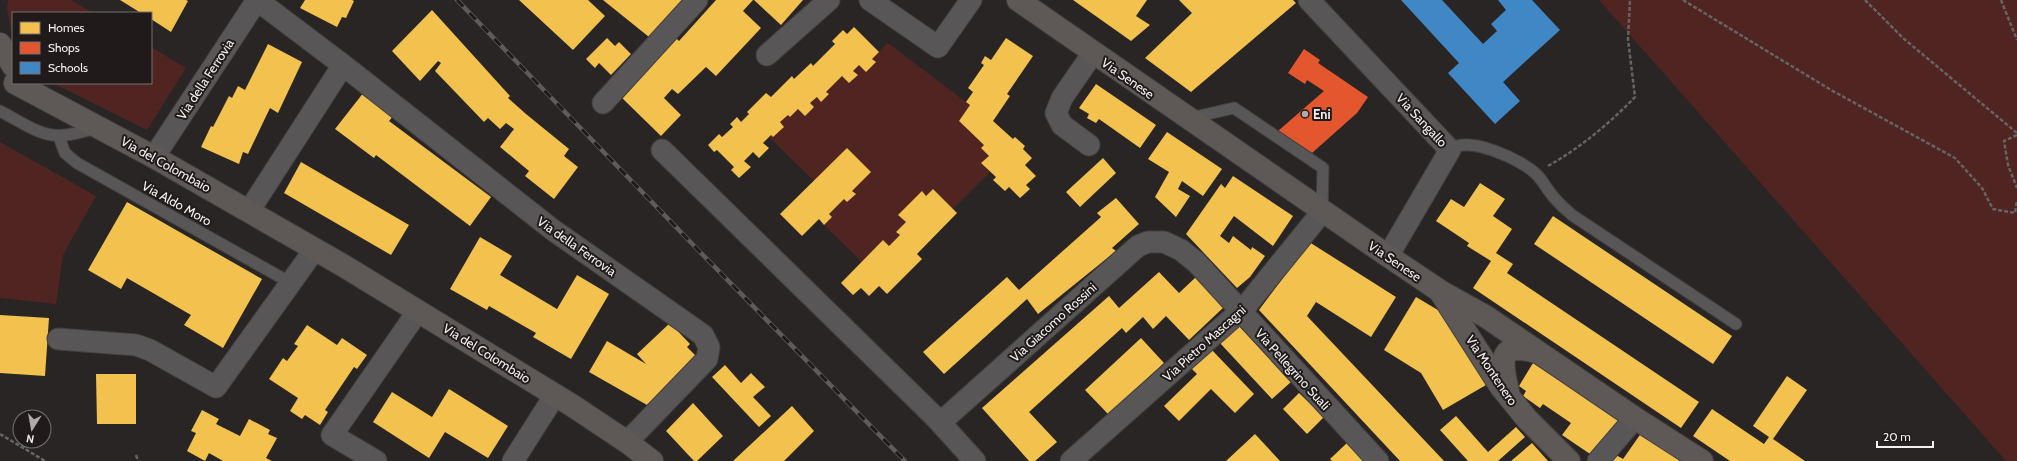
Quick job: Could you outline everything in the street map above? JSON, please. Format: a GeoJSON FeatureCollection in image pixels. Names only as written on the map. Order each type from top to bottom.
{"type":"FeatureCollection","features":[{"type":"Feature","properties":{"kind":"main road","name":"Via Senese"},"geometry":{"type":"LineString","coordinates":[[1020,1],[1322,212],[1440,290],[1485,316],[1634,418],[1702,461]]}},
{"type":"Feature","properties":{"kind":"main road"},"geometry":{"type":"LineString","coordinates":[[0,44],[12,64]]}},
{"type":"Feature","properties":{"kind":"main road","name":"Via del Colombaio"},"geometry":{"type":"LineString","coordinates":[[0,75],[12,81]]}},
{"type":"Feature","properties":{"kind":"main road","name":"Via del Colombaio"},"geometry":{"type":"LineString","coordinates":[[19,84],[33,89],[154,157],[418,310],[555,395],[627,442],[652,461]]}},
{"type":"Feature","properties":{"kind":"main road","name":"Via Montenero"},"geometry":{"type":"LineString","coordinates":[[1440,290],[1458,316],[1492,375],[1511,400],[1569,461]]}},
{"type":"Feature","properties":{"kind":"main road"},"geometry":{"type":"LineString","coordinates":[[1511,400],[1503,369],[1504,355],[1507,352],[1517,349],[1536,352]]}},
{"type":"Feature","properties":{"kind":"street","name":"Via della Ferrovia"},"geometry":{"type":"LineString","coordinates":[[154,157],[257,0],[343,65],[553,230],[703,335],[709,347],[707,359],[627,442]]}},
{"type":"Feature","properties":{"kind":"street"},"geometry":{"type":"LineString","coordinates":[[603,103],[697,0]]}},
{"type":"Feature","properties":{"kind":"street"},"geometry":{"type":"LineString","coordinates":[[767,55],[829,0]]}},
{"type":"Feature","properties":{"kind":"street"},"geometry":{"type":"LineString","coordinates":[[870,0],[938,47],[971,0]]}},
{"type":"Feature","properties":{"kind":"street","name":"Via Sangallo"},"geometry":{"type":"LineString","coordinates":[[1309,0],[1450,150],[1388,256]]}},
{"type":"Feature","properties":{"kind":"street","name":"Via Senese"},"geometry":{"type":"LineString","coordinates":[[1089,145],[1062,125],[1056,113],[1062,98],[1093,53]]}},
{"type":"Feature","properties":{"kind":"street"},"geometry":{"type":"LineString","coordinates":[[249,211],[343,65]]}},
{"type":"Feature","properties":{"kind":"street"},"geometry":{"type":"LineString","coordinates":[[662,150],[941,422],[975,461]]}},
{"type":"Feature","properties":{"kind":"street","name":"Via Pietro Mascagni"},"geometry":{"type":"LineString","coordinates":[[1071,461],[1242,311],[1322,212]]}},
{"type":"Feature","properties":{"kind":"street","name":"Via Giacomo Rossini"},"geometry":{"type":"LineString","coordinates":[[941,422],[1138,246],[1153,242],[1173,245]]}},
{"type":"Feature","properties":{"kind":"street","name":"Via Pellegrino Suali"},"geometry":{"type":"LineString","coordinates":[[1173,245],[1196,263],[1242,311],[1378,461]]}},
{"type":"Feature","properties":{"kind":"street"},"geometry":{"type":"LineString","coordinates":[[58,339],[136,345],[150,350],[216,387],[315,249]]}},
{"type":"Feature","properties":{"kind":"street"},"geometry":{"type":"LineString","coordinates":[[376,461],[332,435],[418,310]]}},
{"type":"Feature","properties":{"kind":"street"},"geometry":{"type":"LineString","coordinates":[[513,461],[555,395]]}},
{"type":"Feature","properties":{"kind":"street"},"geometry":{"type":"LineString","coordinates":[[1598,461],[1634,418]]}},
{"type":"Feature","properties":{"kind":"lane"},"geometry":{"type":"LineString","coordinates":[[1188,119],[1234,108],[1323,168],[1322,212]]}},
{"type":"Feature","properties":{"kind":"lane"},"geometry":{"type":"LineString","coordinates":[[0,111],[44,134],[59,137],[76,135],[99,127]]}},
{"type":"Feature","properties":{"kind":"lane","name":"Via Aldo Moro"},"geometry":{"type":"LineString","coordinates":[[59,137],[65,153],[77,163],[291,283]]}},
{"type":"Feature","properties":{"kind":"lane"},"geometry":{"type":"LineString","coordinates":[[1450,150],[1458,145],[1486,147],[1536,174],[1556,200],[1572,214],[1736,324]]}},
{"type":"Feature","properties":{"kind":"path"},"geometry":{"type":"LineString","coordinates":[[1536,174],[1566,156],[1622,110],[1635,97],[1628,39],[1630,0]]}},
{"type":"Feature","properties":{"kind":"path"},"geometry":{"type":"LineString","coordinates":[[1683,0],[1830,90],[1956,158],[1982,188],[1994,209],[2014,213],[2017,200]]}},
{"type":"Feature","properties":{"kind":"path"},"geometry":{"type":"LineString","coordinates":[[1865,0],[1903,38],[2017,134],[2004,141],[2008,165],[2017,188]]}},
{"type":"Feature","properties":{"kind":"path"},"geometry":{"type":"LineString","coordinates":[[2001,0],[2017,40]]}},
{"type":"Feature","properties":{"kind":"path"},"geometry":{"type":"LineString","coordinates":[[0,434],[45,461]]}},
{"type":"Feature","properties":{"kind":"path"},"geometry":{"type":"LineString","coordinates":[[136,454],[138,461]]}},
{"type":"Feature","properties":{"kind":"shaded area"},"geometry":{"type":"Polygon","coordinates":[[[8,0],[71,0],[91,12],[12,12],[12,35],[7,8],[8,0]]]}},
{"type":"Feature","properties":{"kind":"shaded area"},"geometry":{"type":"Polygon","coordinates":[[[1599,0],[2017,0],[2017,461],[2006,461],[1599,0]]]}},
{"type":"Feature","properties":{"kind":"shaded area"},"geometry":{"type":"Polygon","coordinates":[[[888,43],[970,105],[959,121],[984,145],[981,148],[989,156],[982,163],[990,172],[953,209],[933,189],[926,196],[922,192],[898,215],[906,222],[896,232],[900,235],[889,246],[883,240],[862,262],[824,225],[832,217],[829,214],[844,199],[847,202],[855,194],[852,191],[814,181],[769,137],[771,135],[773,137],[784,127],[780,122],[788,115],[790,117],[798,109],[814,107],[810,103],[817,97],[821,101],[828,94],[826,92],[842,76],[849,83],[857,75],[853,71],[859,65],[866,72],[875,63],[872,59],[888,43]]]}},
{"type":"Feature","properties":{"kind":"shaded area"},"geometry":{"type":"Polygon","coordinates":[[[152,48],[186,68],[147,130],[55,84],[152,84],[152,48]]]}},
{"type":"Feature","properties":{"kind":"shaded area"},"geometry":{"type":"Polygon","coordinates":[[[0,142],[96,196],[63,255],[56,304],[0,298],[0,142]]]}},
{"type":"Feature","properties":{"kind":"building: Homes"},"geometry":{"type":"Polygon","coordinates":[[[120,0],[188,1],[171,32],[152,20],[152,12],[139,12],[120,0]]]}},
{"type":"Feature","properties":{"kind":"building: Homes"},"geometry":{"type":"Polygon","coordinates":[[[305,0],[354,1],[346,18],[342,17],[337,27],[300,8],[305,0]]]}},
{"type":"Feature","properties":{"kind":"building: Homes"},"geometry":{"type":"Polygon","coordinates":[[[519,0],[588,0],[605,16],[573,50],[519,0]]]}},
{"type":"Feature","properties":{"kind":"building: Homes"},"geometry":{"type":"Polygon","coordinates":[[[603,0],[685,0],[649,37],[603,0]]]}},
{"type":"Feature","properties":{"kind":"building: Homes"},"geometry":{"type":"Polygon","coordinates":[[[716,0],[753,0],[743,11],[761,28],[716,76],[706,67],[678,94],[672,89],[664,98],[681,115],[661,136],[620,96],[676,38],[679,41],[716,0]]]}},
{"type":"Feature","properties":{"kind":"building: Homes"},"geometry":{"type":"Polygon","coordinates":[[[754,0],[803,0],[781,25],[754,0]]]}},
{"type":"Feature","properties":{"kind":"building: Homes"},"geometry":{"type":"Polygon","coordinates":[[[1073,0],[1147,0],[1136,16],[1150,25],[1131,41],[1073,0]]]}},
{"type":"Feature","properties":{"kind":"building: Homes"},"geometry":{"type":"Polygon","coordinates":[[[1179,0],[1293,0],[1296,3],[1191,92],[1145,58],[1192,13],[1179,0]]]}},
{"type":"Feature","properties":{"kind":"building: Homes"},"geometry":{"type":"Polygon","coordinates":[[[432,10],[510,96],[508,98],[569,149],[564,156],[578,167],[554,199],[525,176],[529,171],[500,147],[514,129],[506,123],[500,129],[488,118],[484,122],[435,71],[441,63],[438,61],[420,81],[392,51],[432,10]]]}},
{"type":"Feature","properties":{"kind":"building: Homes"},"geometry":{"type":"Polygon","coordinates":[[[854,27],[879,52],[872,59],[876,62],[866,72],[859,65],[853,71],[858,75],[849,83],[842,76],[826,92],[829,94],[821,102],[817,97],[810,103],[814,107],[805,116],[798,109],[790,117],[788,115],[780,122],[784,127],[773,137],[771,135],[763,143],[769,148],[759,158],[753,152],[744,161],[751,167],[739,178],[731,170],[734,167],[717,150],[714,152],[708,145],[719,134],[722,137],[733,127],[730,124],[737,117],[741,122],[749,114],[747,112],[766,93],[771,97],[792,76],[794,79],[811,63],[813,66],[835,44],[832,41],[843,30],[847,34],[854,27]]]}},
{"type":"Feature","properties":{"kind":"building: Homes"},"geometry":{"type":"Polygon","coordinates":[[[607,38],[615,46],[619,42],[631,54],[611,75],[599,63],[595,68],[586,59],[607,38]]]}},
{"type":"Feature","properties":{"kind":"building: Homes"},"geometry":{"type":"Polygon","coordinates":[[[1006,38],[1033,56],[1007,94],[1010,96],[993,121],[1013,139],[1015,137],[1025,146],[1023,149],[1032,158],[1025,165],[1036,176],[1026,185],[1030,189],[1020,198],[1009,187],[1005,191],[993,180],[996,177],[981,163],[989,156],[981,148],[984,145],[959,121],[970,105],[966,102],[973,92],[968,88],[984,65],[981,63],[985,56],[991,60],[1006,38]]]}},
{"type":"Feature","properties":{"kind":"building: Homes"},"geometry":{"type":"Polygon","coordinates":[[[268,44],[302,62],[278,113],[270,108],[248,154],[243,152],[239,164],[201,147],[211,126],[213,127],[229,96],[232,98],[238,86],[245,90],[268,44]]]}},
{"type":"Feature","properties":{"kind":"building: Homes"},"geometry":{"type":"Polygon","coordinates":[[[1096,84],[1156,125],[1140,148],[1099,119],[1096,123],[1087,118],[1089,114],[1079,108],[1096,84]]]}},
{"type":"Feature","properties":{"kind":"building: Homes"},"geometry":{"type":"Polygon","coordinates":[[[364,92],[394,115],[389,121],[491,197],[470,226],[376,155],[374,158],[335,129],[364,92]]]}},
{"type":"Feature","properties":{"kind":"building: Homes"},"geometry":{"type":"Polygon","coordinates":[[[1167,132],[1222,169],[1203,196],[1182,181],[1178,189],[1190,196],[1176,217],[1155,197],[1169,172],[1148,159],[1167,132]]]}},
{"type":"Feature","properties":{"kind":"building: Homes"},"geometry":{"type":"Polygon","coordinates":[[[847,148],[871,172],[852,191],[856,194],[847,202],[844,199],[829,214],[832,217],[824,225],[819,219],[802,236],[780,214],[847,148]]]}},
{"type":"Feature","properties":{"kind":"building: Homes"},"geometry":{"type":"Polygon","coordinates":[[[1103,158],[1116,173],[1080,207],[1066,192],[1103,158]]]}},
{"type":"Feature","properties":{"kind":"building: Homes"},"geometry":{"type":"Polygon","coordinates":[[[301,162],[409,225],[391,255],[284,193],[301,162]]]}},
{"type":"Feature","properties":{"kind":"building: Homes"},"geometry":{"type":"Polygon","coordinates":[[[1233,176],[1293,216],[1273,246],[1234,216],[1220,236],[1229,243],[1233,236],[1251,250],[1252,247],[1265,256],[1250,277],[1237,288],[1186,234],[1221,184],[1225,188],[1233,176]]]}},
{"type":"Feature","properties":{"kind":"building: Homes"},"geometry":{"type":"Polygon","coordinates":[[[1480,183],[1505,199],[1493,216],[1512,229],[1496,253],[1513,264],[1507,273],[1699,402],[1681,428],[1473,288],[1491,261],[1467,246],[1469,243],[1436,221],[1451,199],[1464,207],[1480,183]]]}},
{"type":"Feature","properties":{"kind":"building: Homes"},"geometry":{"type":"Polygon","coordinates":[[[933,189],[957,213],[917,254],[922,259],[887,294],[879,286],[869,296],[861,288],[853,295],[841,283],[883,240],[889,246],[900,235],[896,232],[906,222],[898,215],[922,191],[926,196],[933,189]]]}},
{"type":"Feature","properties":{"kind":"building: Homes"},"geometry":{"type":"Polygon","coordinates":[[[1116,198],[1139,224],[1112,248],[1116,251],[1038,314],[1027,299],[944,374],[923,352],[1007,277],[1019,290],[1101,217],[1097,213],[1116,198]]]}},
{"type":"Feature","properties":{"kind":"building: Homes"},"geometry":{"type":"Polygon","coordinates":[[[127,202],[262,279],[223,348],[184,325],[191,315],[127,278],[121,289],[88,270],[127,202]]]}},
{"type":"Feature","properties":{"kind":"building: Homes"},"geometry":{"type":"Polygon","coordinates":[[[1553,216],[1732,336],[1713,364],[1534,244],[1553,216]]]}},
{"type":"Feature","properties":{"kind":"building: Homes"},"geometry":{"type":"Polygon","coordinates":[[[480,237],[512,256],[500,275],[557,309],[577,275],[609,294],[571,359],[533,337],[536,333],[489,306],[487,310],[450,289],[480,237]]]}},
{"type":"Feature","properties":{"kind":"building: Homes"},"geometry":{"type":"Polygon","coordinates":[[[1306,240],[1396,297],[1371,337],[1316,302],[1307,316],[1444,461],[1400,461],[1259,310],[1282,279],[1306,240]]]}},
{"type":"Feature","properties":{"kind":"building: Homes"},"geometry":{"type":"Polygon","coordinates":[[[1159,272],[1179,293],[1196,277],[1224,307],[1189,340],[1166,316],[1153,329],[1143,317],[1126,333],[1122,328],[1029,412],[1057,442],[1035,461],[1029,461],[982,408],[1109,296],[1119,308],[1159,272]]]}},
{"type":"Feature","properties":{"kind":"building: Homes"},"geometry":{"type":"Polygon","coordinates":[[[1416,297],[1448,316],[1486,385],[1443,410],[1421,373],[1384,350],[1416,297]]]}},
{"type":"Feature","properties":{"kind":"building: Homes"},"geometry":{"type":"Polygon","coordinates":[[[0,315],[49,318],[45,376],[0,373],[0,315]]]}},
{"type":"Feature","properties":{"kind":"building: Homes"},"geometry":{"type":"Polygon","coordinates":[[[670,323],[690,344],[687,347],[697,357],[647,405],[589,372],[607,341],[646,364],[637,354],[670,323]]]}},
{"type":"Feature","properties":{"kind":"building: Homes"},"geometry":{"type":"Polygon","coordinates":[[[307,325],[337,345],[342,338],[367,355],[357,369],[354,367],[325,410],[328,412],[320,425],[305,415],[302,419],[290,411],[298,398],[269,379],[283,358],[287,361],[298,346],[294,344],[307,325]]]}},
{"type":"Feature","properties":{"kind":"building: Homes"},"geometry":{"type":"Polygon","coordinates":[[[1238,325],[1291,382],[1272,399],[1219,342],[1238,325]]]}},
{"type":"Feature","properties":{"kind":"building: Homes"},"geometry":{"type":"Polygon","coordinates":[[[1141,338],[1164,363],[1108,414],[1085,390],[1141,338]]]}},
{"type":"Feature","properties":{"kind":"building: Homes"},"geometry":{"type":"Polygon","coordinates":[[[1210,348],[1254,394],[1235,413],[1211,389],[1179,421],[1164,406],[1197,374],[1191,368],[1210,348]]]}},
{"type":"Feature","properties":{"kind":"building: Homes"},"geometry":{"type":"Polygon","coordinates":[[[1533,363],[1624,423],[1593,456],[1562,435],[1571,423],[1543,404],[1540,408],[1523,396],[1526,391],[1519,386],[1533,363]]]}},
{"type":"Feature","properties":{"kind":"building: Homes"},"geometry":{"type":"Polygon","coordinates":[[[725,365],[741,383],[751,373],[765,387],[753,397],[771,416],[759,427],[712,377],[725,365]]]}},
{"type":"Feature","properties":{"kind":"building: Homes"},"geometry":{"type":"Polygon","coordinates":[[[96,374],[136,374],[136,424],[97,424],[96,374]]]}},
{"type":"Feature","properties":{"kind":"building: Homes"},"geometry":{"type":"Polygon","coordinates":[[[1787,376],[1807,390],[1773,439],[1805,461],[1730,461],[1693,436],[1712,409],[1764,444],[1769,437],[1753,426],[1787,376]]]}},
{"type":"Feature","properties":{"kind":"building: Homes"},"geometry":{"type":"Polygon","coordinates":[[[449,389],[508,426],[488,458],[445,432],[429,458],[373,422],[392,392],[432,417],[449,389]]]}},
{"type":"Feature","properties":{"kind":"building: Homes"},"geometry":{"type":"Polygon","coordinates":[[[1299,393],[1324,417],[1307,434],[1283,409],[1299,393]]]}},
{"type":"Feature","properties":{"kind":"building: Homes"},"geometry":{"type":"Polygon","coordinates":[[[693,403],[723,436],[697,461],[694,461],[666,431],[693,403]]]}},
{"type":"Feature","properties":{"kind":"building: Homes"},"geometry":{"type":"Polygon","coordinates":[[[792,406],[814,431],[784,461],[733,461],[792,406]]]}},
{"type":"Feature","properties":{"kind":"building: Homes"},"geometry":{"type":"Polygon","coordinates":[[[202,410],[219,419],[216,424],[240,436],[249,419],[270,430],[268,434],[277,438],[266,458],[272,461],[223,461],[209,453],[205,461],[187,451],[196,433],[191,431],[202,410]]]}},
{"type":"Feature","properties":{"kind":"building: Homes"},"geometry":{"type":"Polygon","coordinates":[[[1456,416],[1488,452],[1516,427],[1525,437],[1498,461],[1468,461],[1440,430],[1456,416]]]}},
{"type":"Feature","properties":{"kind":"building: Homes"},"geometry":{"type":"Polygon","coordinates":[[[1642,432],[1686,461],[1609,461],[1616,455],[1623,459],[1642,432]]]}},
{"type":"Feature","properties":{"kind":"building: Homes"},"geometry":{"type":"Polygon","coordinates":[[[1255,434],[1280,461],[1226,461],[1255,434]]]}},
{"type":"Feature","properties":{"kind":"building: Homes"},"geometry":{"type":"Polygon","coordinates":[[[1348,442],[1365,461],[1332,461],[1330,459],[1348,442]]]}},
{"type":"Feature","properties":{"kind":"building: Homes"},"geometry":{"type":"Polygon","coordinates":[[[1532,443],[1548,461],[1511,461],[1532,443]]]}},
{"type":"Feature","properties":{"kind":"building: Shops"},"geometry":{"type":"Polygon","coordinates":[[[1304,49],[1320,60],[1318,63],[1368,97],[1357,113],[1312,153],[1278,131],[1324,91],[1307,80],[1305,84],[1288,73],[1304,49]]]}},
{"type":"Feature","properties":{"kind":"building: Schools"},"geometry":{"type":"Polygon","coordinates":[[[1401,0],[1442,0],[1483,44],[1497,31],[1491,24],[1506,10],[1498,0],[1532,0],[1560,30],[1503,82],[1520,101],[1495,124],[1448,73],[1459,63],[1401,0]]]}},
{"type":"Feature","properties":{"kind":"railway"},"geometry":{"type":"LineString","coordinates":[[457,0],[702,254],[905,461]]}},
{"type":"Feature","properties":{"kind":"place","name":"Eni"},"geometry":{"type":"Point","coordinates":[1305,114]}}]}
